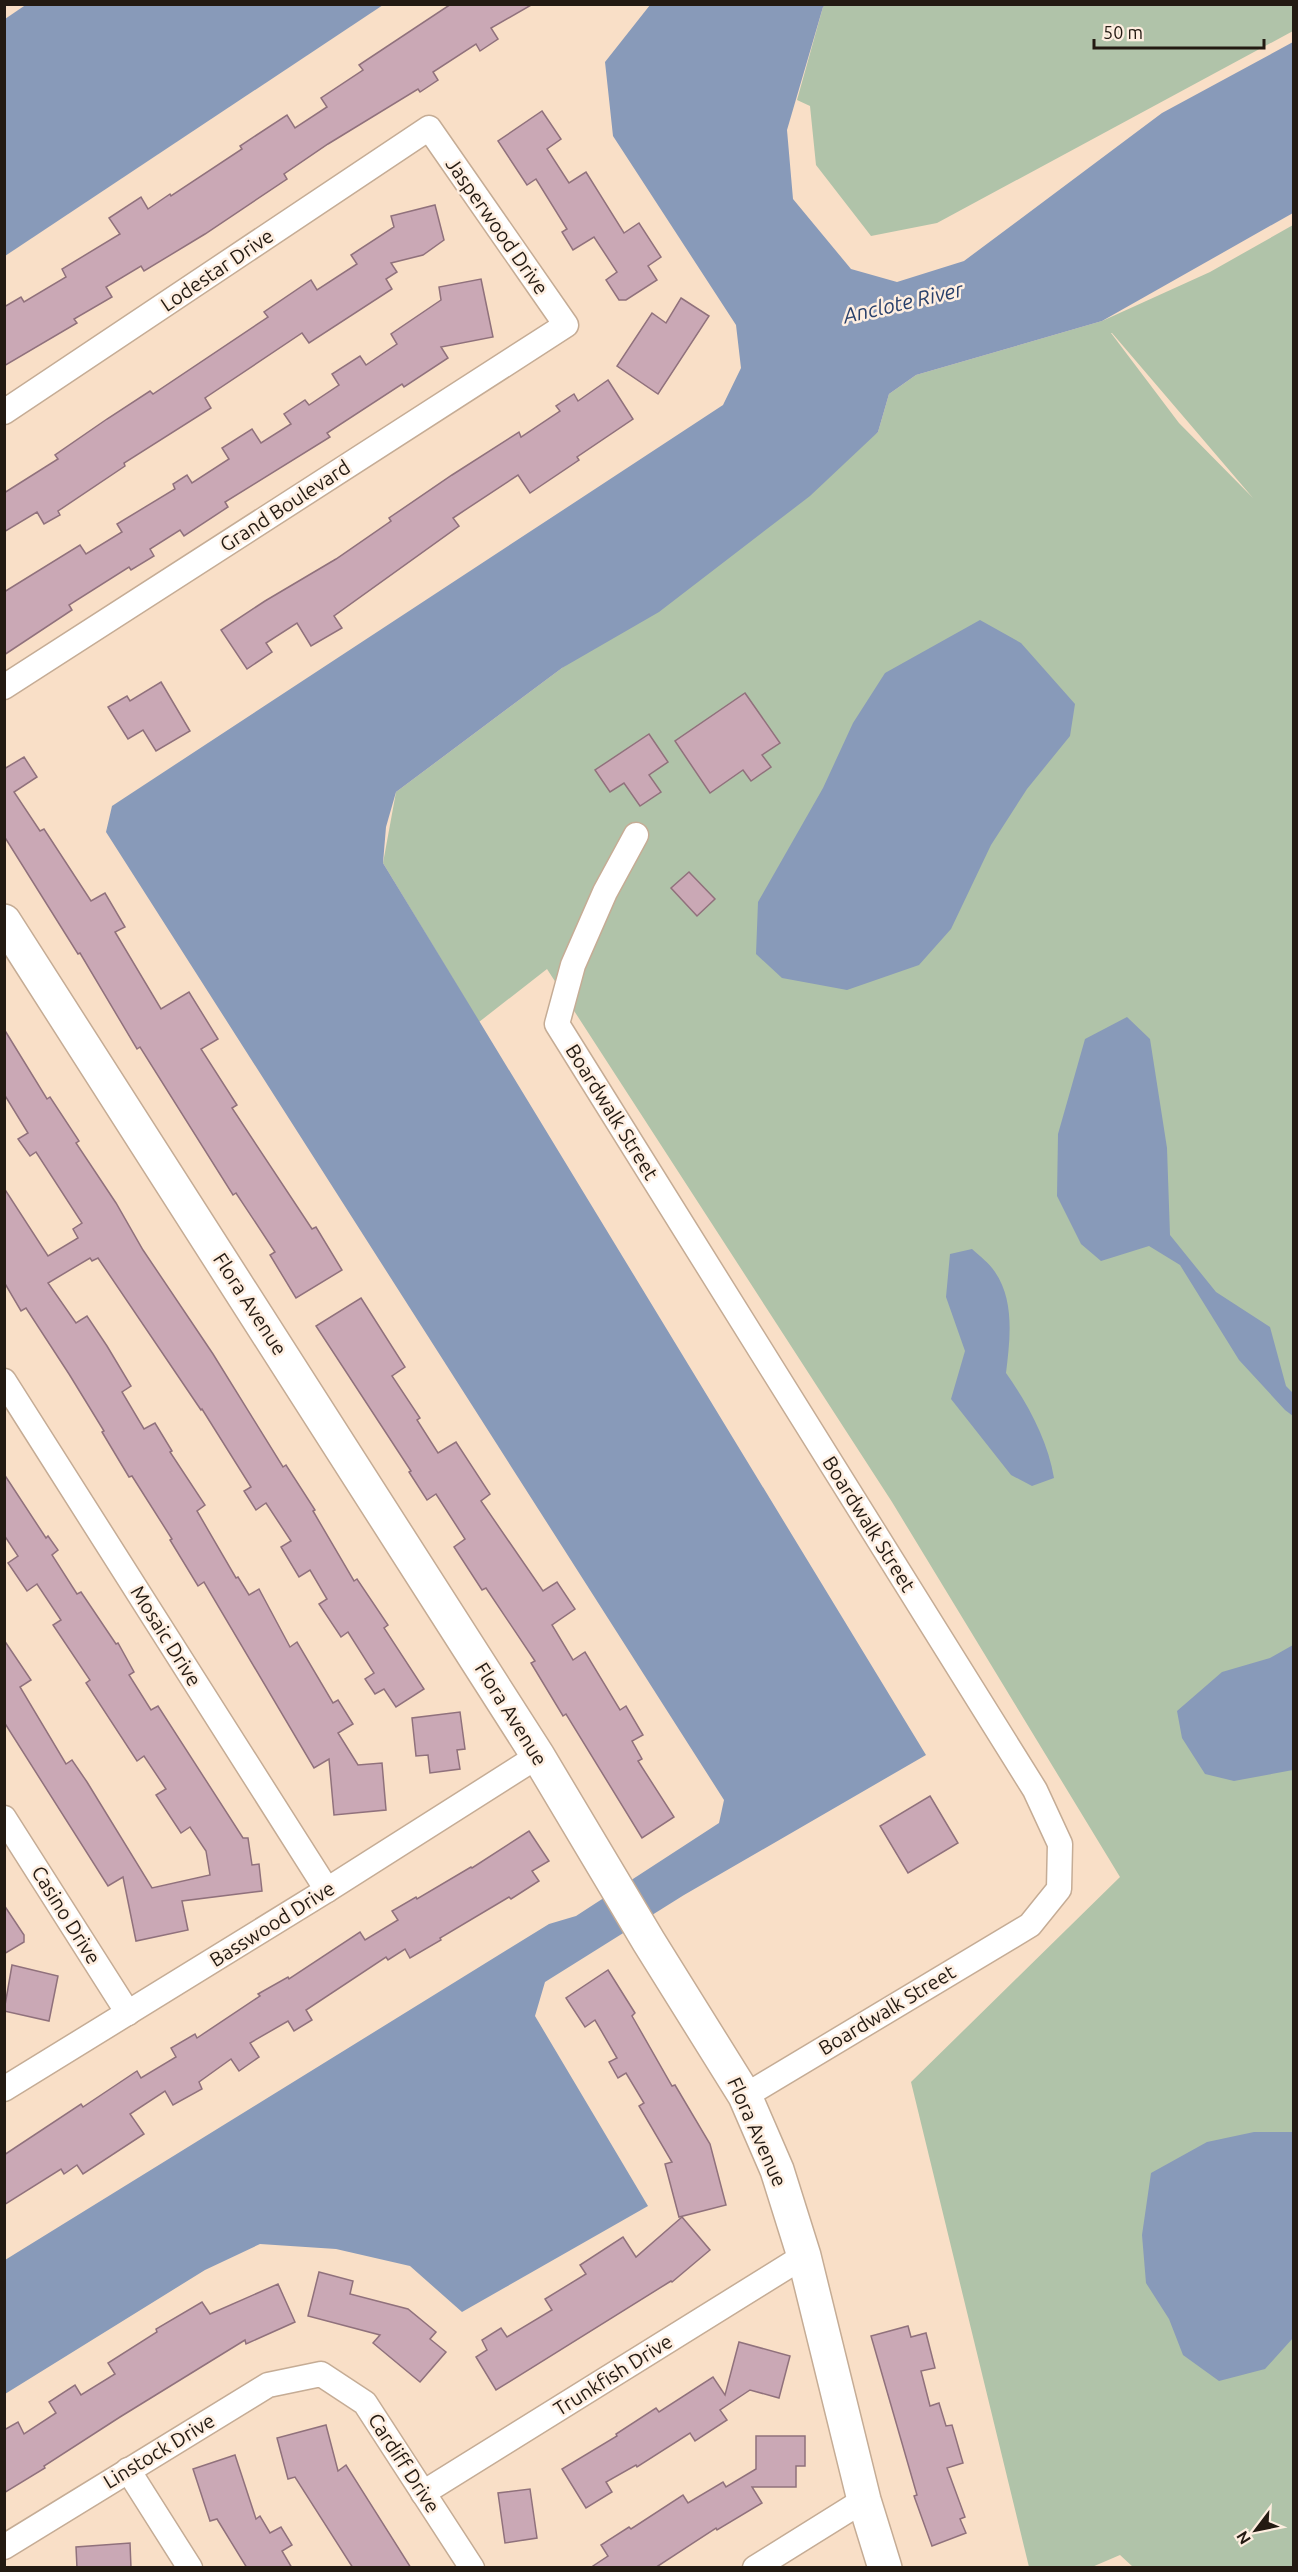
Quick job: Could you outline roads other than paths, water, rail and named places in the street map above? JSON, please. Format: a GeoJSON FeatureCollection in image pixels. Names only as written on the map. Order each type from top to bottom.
{"type":"FeatureCollection","features":[{"type":"Feature","properties":{"kind":"street","name":"Jasperwood Drive"},"geometry":{"type":"LineString","coordinates":[[429,128],[566,325]]}},
{"type":"Feature","properties":{"kind":"street","name":"Lodestar Drive"},"geometry":{"type":"LineString","coordinates":[[4,412],[429,128]]}},
{"type":"Feature","properties":{"kind":"street","name":"Grand Boulevard"},"geometry":{"type":"LineString","coordinates":[[4,687],[566,325]]}},
{"type":"Feature","properties":{"kind":"street","name":"Boardwalk Street"},"geometry":{"type":"LineString","coordinates":[[636,835],[606,892],[573,965],[557,1024],[1035,1790],[1060,1844],[1059,1889],[1030,1925],[745,2096]]}},
{"type":"Feature","properties":{"kind":"street","name":"Flora Avenue"},"geometry":{"type":"LineString","coordinates":[[4,921],[538,1756],[649,1942],[745,2096],[777,2170],[804,2256],[864,2500],[885,2568]]}},
{"type":"Feature","properties":{"kind":"street","name":"Mosaic Drive"},"geometry":{"type":"LineString","coordinates":[[4,1381],[327,1890]]}},
{"type":"Feature","properties":{"kind":"street","name":"Basswood Drive"},"geometry":{"type":"LineString","coordinates":[[4,2089],[327,1890],[538,1756]]}},
{"type":"Feature","properties":{"kind":"street","name":"Casino Drive"},"geometry":{"type":"LineString","coordinates":[[4,1818],[128,2013]]}},
{"type":"Feature","properties":{"kind":"street","name":"Trunkfish Drive"},"geometry":{"type":"LineString","coordinates":[[423,2493],[804,2256]]}},
{"type":"Feature","properties":{"kind":"street","name":"Cardiff Drive"},"geometry":{"type":"LineString","coordinates":[[321,2374],[365,2403],[472,2568]]}},
{"type":"Feature","properties":{"kind":"street","name":"Linstock Drive"},"geometry":{"type":"LineString","coordinates":[[4,2547],[268,2385],[321,2374]]}},
{"type":"Feature","properties":{"kind":"street"},"geometry":{"type":"LineString","coordinates":[[128,2470],[190,2568]]}},
{"type":"Feature","properties":{"kind":"street"},"geometry":{"type":"LineString","coordinates":[[755,2568],[864,2500]]}},
{"type":"Feature","properties":{"kind":"water"},"geometry":{"type":"Polygon","coordinates":[[[27,4],[383,5],[5,256],[5,19],[27,4]]]}},
{"type":"Feature","properties":{"kind":"water","name":"Anclote River"},"geometry":{"type":"Polygon","coordinates":[[[650,5],[826,5],[823,7],[787,130],[793,199],[851,269],[897,282],[964,261],[1162,113],[1293,42],[1293,213],[1102,321],[916,375],[889,394],[878,432],[810,496],[659,612],[562,668],[396,792],[386,827],[383,863],[926,1755],[684,1895],[545,1982],[535,2016],[648,2206],[462,2312],[410,2266],[336,2249],[260,2244],[205,2270],[5,2394],[5,2260],[549,1924],[576,1916],[719,1823],[724,1800],[106,832],[112,806],[723,405],[741,368],[736,325],[613,136],[605,62],[650,5]]]}},
{"type":"Feature","properties":{"kind":"water"},"geometry":{"type":"Polygon","coordinates":[[[980,620],[1021,643],[1075,704],[1070,736],[1027,789],[991,845],[951,929],[919,965],[847,990],[782,978],[756,954],[758,902],[823,788],[853,723],[885,673],[980,620]]]}},
{"type":"Feature","properties":{"kind":"water"},"geometry":{"type":"Polygon","coordinates":[[[1127,1017],[1150,1039],[1167,1148],[1170,1235],[1216,1292],[1270,1327],[1286,1386],[1293,1393],[1293,1416],[1239,1360],[1180,1265],[1149,1246],[1101,1261],[1081,1244],[1057,1196],[1058,1134],[1085,1039],[1127,1017]]]}},
{"type":"Feature","properties":{"kind":"water"},"geometry":{"type":"Polygon","coordinates":[[[972,1249],[995,1272],[1006,1295],[1010,1321],[1006,1373],[1036,1423],[1051,1464],[1054,1478],[1032,1486],[1011,1475],[951,1399],[965,1351],[946,1297],[950,1254],[972,1249]]]}},
{"type":"Feature","properties":{"kind":"water"},"geometry":{"type":"Polygon","coordinates":[[[1293,1645],[1293,1770],[1234,1781],[1205,1774],[1182,1738],[1177,1711],[1222,1672],[1270,1658],[1293,1645]]]}},
{"type":"Feature","properties":{"kind":"water"},"geometry":{"type":"Polygon","coordinates":[[[1254,2132],[1293,2132],[1293,2338],[1265,2369],[1219,2381],[1183,2355],[1169,2319],[1146,2283],[1142,2235],[1151,2173],[1207,2142],[1254,2132]]]}}]}
